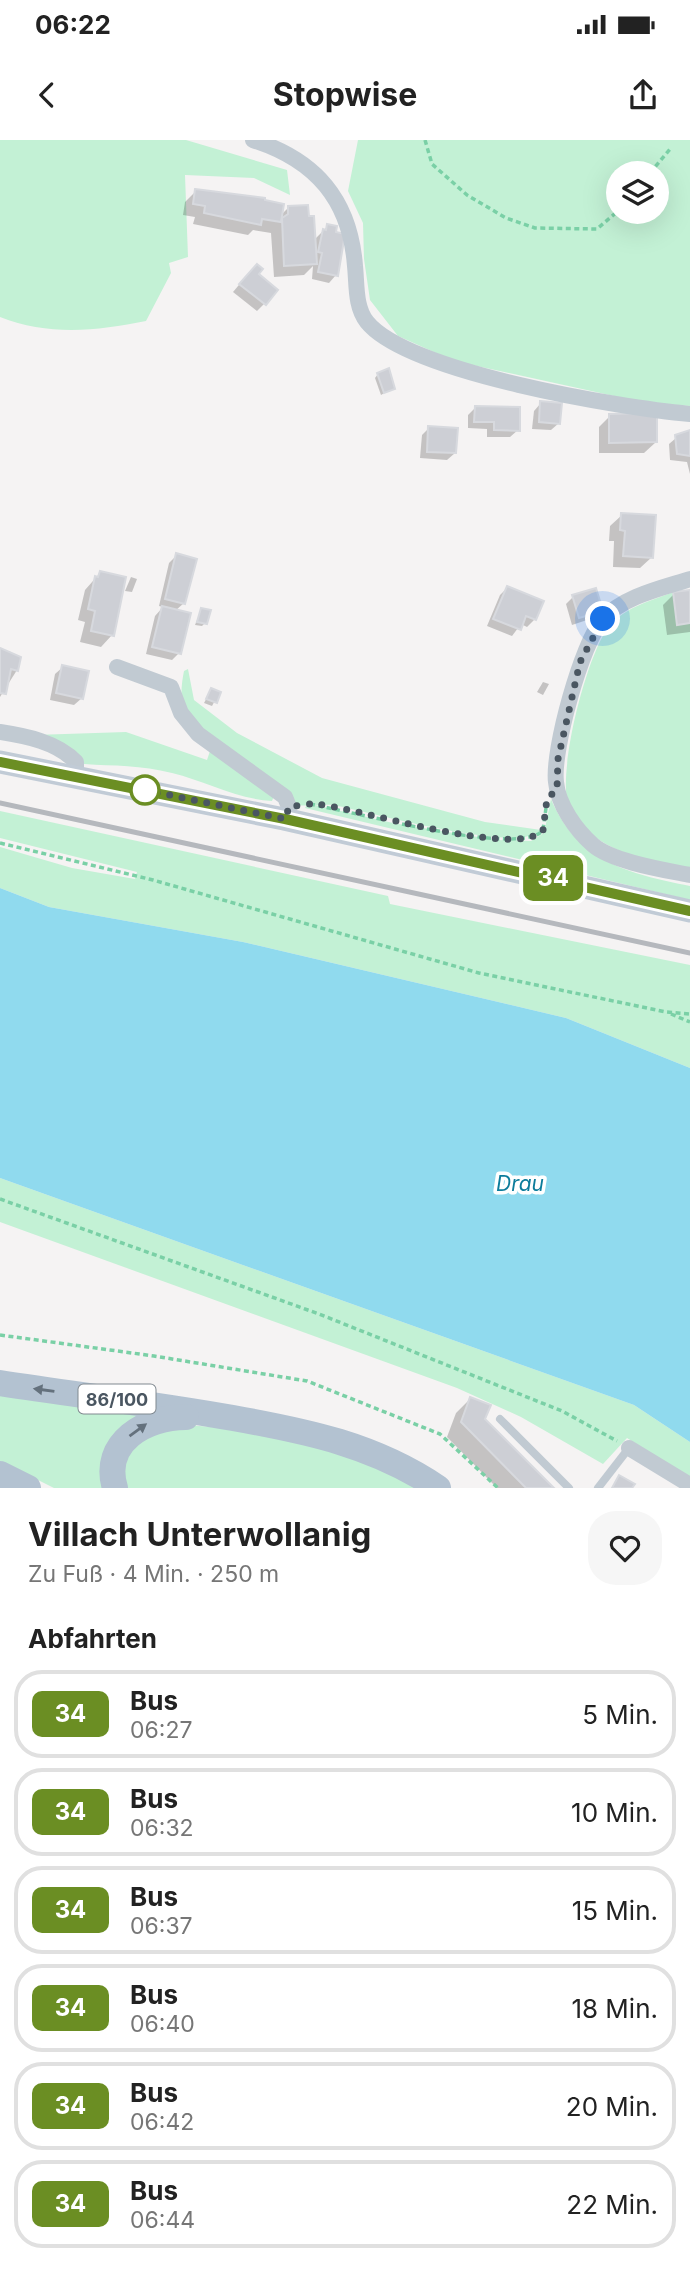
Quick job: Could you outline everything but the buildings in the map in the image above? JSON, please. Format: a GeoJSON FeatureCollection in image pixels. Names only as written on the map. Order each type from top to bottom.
{"type":"FeatureCollection","features":[{"type":"Feature","properties":{"kind":"main road"},"geometry":{"type":"LineString","coordinates":[[0,762],[287,813],[690,911]]}},
{"type":"Feature","properties":{"kind":"main road","name":"86/100"},"geometry":{"type":"LineString","coordinates":[[0,1383],[173,1406],[324,1436],[371,1451],[438,1488]]}},
{"type":"Feature","properties":{"kind":"main road","name":"86/100"},"geometry":{"type":"LineString","coordinates":[[115,1488],[113,1465],[120,1445],[137,1427],[155,1420],[180,1417],[233,1418]]}},
{"type":"Feature","properties":{"kind":"street"},"geometry":{"type":"LineString","coordinates":[[253,140],[302,161],[321,178],[353,238],[361,313],[369,324],[399,345],[447,366],[542,390],[630,408],[690,414]]}},
{"type":"Feature","properties":{"kind":"street"},"geometry":{"type":"LineString","coordinates":[[690,579],[635,598],[603,619],[580,662],[558,759],[557,789],[562,806],[594,846],[641,865],[690,874]]}},
{"type":"Feature","properties":{"kind":"street"},"geometry":{"type":"LineString","coordinates":[[117,667],[171,687],[181,713],[198,734],[285,797],[287,813]]}},
{"type":"Feature","properties":{"kind":"street"},"geometry":{"type":"LineString","coordinates":[[0,732],[26,736],[67,753],[76,762],[76,776]]}},
{"type":"Feature","properties":{"kind":"street"},"geometry":{"type":"LineString","coordinates":[[629,1448],[690,1485]]}},
{"type":"Feature","properties":{"kind":"lane"},"geometry":{"type":"LineString","coordinates":[[500,1419],[569,1488]]}},
{"type":"Feature","properties":{"kind":"lane"},"geometry":{"type":"LineString","coordinates":[[598,1488],[629,1448]]}},
{"type":"Feature","properties":{"kind":"path"},"geometry":{"type":"LineString","coordinates":[[425,140],[432,164],[467,195],[506,218],[535,228],[597,229],[606,221]]}},
{"type":"Feature","properties":{"kind":"path"},"geometry":{"type":"LineString","coordinates":[[660,161],[671,148]]}},
{"type":"Feature","properties":{"kind":"path"},"geometry":{"type":"LineString","coordinates":[[287,813],[313,803],[411,825],[498,838],[530,839],[543,830],[547,799],[557,789]]}},
{"type":"Feature","properties":{"kind":"path"},"geometry":{"type":"LineString","coordinates":[[0,843],[153,880],[479,973],[666,1012],[690,1014]]}},
{"type":"Feature","properties":{"kind":"path"},"geometry":{"type":"LineString","coordinates":[[666,1012],[690,1021]]}},
{"type":"Feature","properties":{"kind":"path"},"geometry":{"type":"LineString","coordinates":[[0,1199],[319,1314],[562,1411],[629,1448]]}},
{"type":"Feature","properties":{"kind":"path"},"geometry":{"type":"LineString","coordinates":[[0,1335],[307,1381],[440,1434],[498,1488]]}},
{"type":"Feature","properties":{"kind":"green space"},"geometry":{"type":"Polygon","coordinates":[[[0,140],[186,140],[287,170],[290,195],[254,178],[185,175],[188,257],[169,263],[171,273],[146,321],[73,330],[36,327],[0,317],[0,140]]]}},
{"type":"Feature","properties":{"kind":"green space"},"geometry":{"type":"Polygon","coordinates":[[[358,140],[690,140],[690,406],[646,403],[454,361],[398,336],[370,300],[364,259],[363,223],[348,191],[358,140]]]}},
{"type":"Feature","properties":{"kind":"green space"},"geometry":{"type":"Polygon","coordinates":[[[673,592],[677,625],[690,623],[690,871],[640,858],[607,845],[580,824],[570,810],[566,794],[566,771],[576,714],[593,658],[603,636],[612,623],[626,612],[673,592]]]}},
{"type":"Feature","properties":{"kind":"green space"},"geometry":{"type":"Polygon","coordinates":[[[188,669],[194,700],[237,733],[322,778],[485,822],[541,830],[527,836],[475,835],[333,805],[305,806],[291,803],[188,718],[183,707],[182,683],[184,671],[188,669]]]}},
{"type":"Feature","properties":{"kind":"green space"},"geometry":{"type":"Polygon","coordinates":[[[126,732],[207,760],[210,751],[274,796],[272,801],[246,797],[161,770],[84,764],[68,748],[34,735],[126,732]]]}},
{"type":"Feature","properties":{"kind":"green space"},"geometry":{"type":"Polygon","coordinates":[[[551,799],[562,820],[590,851],[626,870],[690,886],[690,900],[305,808],[307,805],[315,805],[393,823],[496,840],[531,841],[544,833],[551,799]]]}},
{"type":"Feature","properties":{"kind":"green space"},"geometry":{"type":"Polygon","coordinates":[[[0,811],[388,896],[390,904],[690,965],[690,1068],[566,1018],[243,942],[49,907],[0,888],[0,847],[72,868],[135,879],[137,872],[0,838],[0,811]]]}},
{"type":"Feature","properties":{"kind":"green space"},"geometry":{"type":"Polygon","coordinates":[[[0,1178],[634,1405],[690,1442],[690,1478],[627,1438],[603,1464],[521,1417],[457,1388],[0,1222],[0,1178]]]}},
{"type":"Feature","properties":{"kind":"green space"},"geometry":{"type":"Polygon","coordinates":[[[0,1390],[143,1409],[107,1488],[54,1488],[0,1461],[0,1390]]]}},
{"type":"Feature","properties":{"kind":"green space"},"geometry":{"type":"Polygon","coordinates":[[[170,1424],[244,1431],[318,1447],[372,1464],[419,1488],[125,1488],[129,1454],[140,1442],[170,1424]]]}},
{"type":"Feature","properties":{"kind":"water","name":"Drau"},"geometry":{"type":"Polygon","coordinates":[[[0,888],[49,907],[243,942],[566,1018],[690,1068],[690,1442],[634,1405],[0,1178],[0,888]]]}},
{"type":"Feature","properties":{"kind":"railway"},"geometry":{"type":"LineString","coordinates":[[0,803],[690,953]]}},
{"type":"Feature","properties":{"kind":"bus line","name":"34"},"geometry":{"type":"LineString","coordinates":[[0,762],[285,819],[608,890],[690,911]]}},
{"type":"Feature","properties":{"kind":"route"},"geometry":{"type":"LineString","coordinates":[[145,790],[285,819],[289,807],[313,803],[411,825],[498,838],[530,839],[541,834],[547,799],[557,789],[555,780],[558,759],[580,662],[603,619]]}}]}
